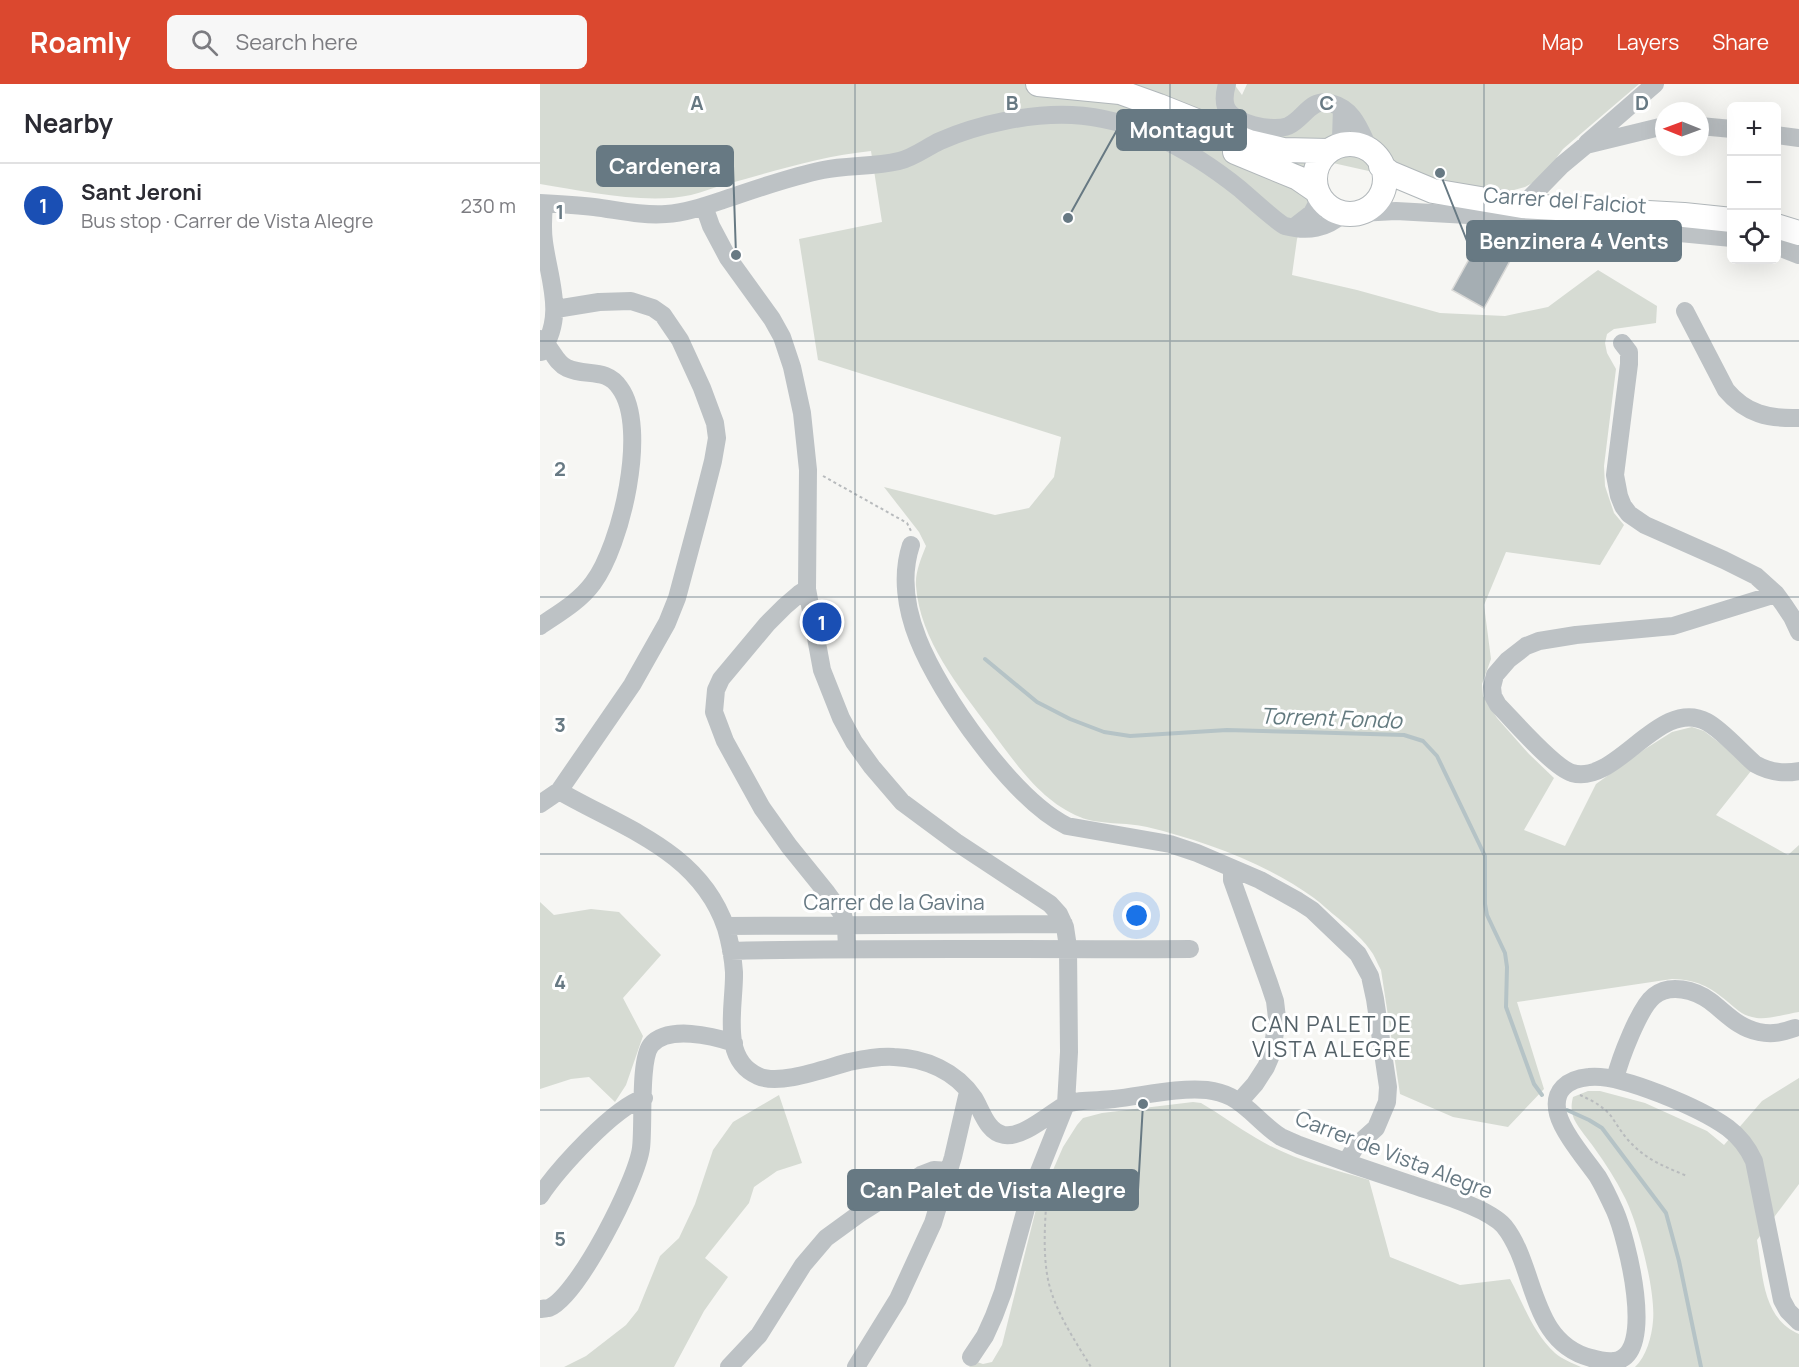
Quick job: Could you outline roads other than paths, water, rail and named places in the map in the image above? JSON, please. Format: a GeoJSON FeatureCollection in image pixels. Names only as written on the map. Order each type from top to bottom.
{"type":"FeatureCollection","features":[{"type":"Feature","properties":{"kind":"main road"},"geometry":{"type":"LineString","coordinates":[[1038,84],[1120,92],[1240,138],[1270,147],[1300,151],[1353,145],[1376,158],[1390,173],[1433,191],[1522,206],[1727,220]]}},
{"type":"Feature","properties":{"kind":"main road"},"geometry":{"type":"LineString","coordinates":[[1095,91],[1288,173],[1319,194],[1333,210],[1359,210],[1433,191]]}},
{"type":"Feature","properties":{"kind":"main road"},"geometry":{"type":"LineString","coordinates":[[1319,194],[1315,182],[1318,165],[1332,149]]}},
{"type":"Feature","properties":{"kind":"main road"},"geometry":{"type":"LineString","coordinates":[[1359,210],[1383,190],[1384,181],[1376,158]]}},
{"type":"Feature","properties":{"kind":"main road"},"geometry":{"type":"LineString","coordinates":[[1575,222],[1600,220],[1636,212]]}},
{"type":"Feature","properties":{"kind":"main road"},"geometry":{"type":"LineString","coordinates":[[1781,228],[1799,233]]}},
{"type":"Feature","properties":{"kind":"street"},"geometry":{"type":"LineString","coordinates":[[1227,84],[1224,94],[1225,106],[1229,112],[1235,118],[1266,129],[1276,129],[1297,121],[1314,104],[1327,102],[1342,108],[1351,114],[1376,158]]}},
{"type":"Feature","properties":{"kind":"street"},"geometry":{"type":"LineString","coordinates":[[1522,206],[1562,165],[1655,84]]}},
{"type":"Feature","properties":{"kind":"street"},"geometry":{"type":"LineString","coordinates":[[1332,149],[1341,139],[1342,108]]}},
{"type":"Feature","properties":{"kind":"street"},"geometry":{"type":"LineString","coordinates":[[540,626],[584,594],[601,571],[610,551],[627,493],[633,432],[626,396],[614,380],[599,373],[569,369],[560,364],[542,345],[552,328],[556,309],[544,242],[542,204],[592,207],[644,215],[669,214],[704,206],[823,170],[902,160],[967,130],[1006,121],[1071,115],[1097,117],[1124,123],[1151,133],[1217,171],[1281,224],[1294,227],[1324,227],[1359,210]]}},
{"type":"Feature","properties":{"kind":"street"},"geometry":{"type":"LineString","coordinates":[[1709,127],[1727,129]]}},
{"type":"Feature","properties":{"kind":"street"},"geometry":{"type":"LineString","coordinates":[[1586,145],[1655,128]]}},
{"type":"Feature","properties":{"kind":"street"},"geometry":{"type":"LineString","coordinates":[[1781,136],[1799,138]]}},
{"type":"Feature","properties":{"kind":"street"},"geometry":{"type":"LineString","coordinates":[[1294,227],[1312,213],[1319,194]]}},
{"type":"Feature","properties":{"kind":"street"},"geometry":{"type":"LineString","coordinates":[[704,206],[711,226],[728,258],[772,319],[782,337],[793,373],[802,413],[808,470],[807,589],[820,662],[832,700],[854,742],[887,787],[902,802],[921,818],[1050,904],[1064,924],[1068,950],[1069,1052],[1066,1104],[1030,1194],[1003,1292],[994,1316],[985,1336],[971,1357]]}},
{"type":"Feature","properties":{"kind":"street","name":"Carrer del Falciot"},"geometry":{"type":"LineString","coordinates":[[1359,210],[1575,222],[1727,238]]}},
{"type":"Feature","properties":{"kind":"street"},"geometry":{"type":"LineString","coordinates":[[1781,248],[1799,255]]}},
{"type":"Feature","properties":{"kind":"street"},"geometry":{"type":"LineString","coordinates":[[540,804],[559,791],[632,685],[667,623],[700,512],[717,438],[715,423],[702,388],[680,340],[663,315],[653,308],[630,301],[599,302],[556,309]]}},
{"type":"Feature","properties":{"kind":"street"},"geometry":{"type":"LineString","coordinates":[[1685,311],[1726,390],[1735,400],[1754,412],[1799,418]]}},
{"type":"Feature","properties":{"kind":"street"},"geometry":{"type":"LineString","coordinates":[[1622,342],[1629,351],[1616,475],[1623,506],[1629,514],[1646,525],[1756,576],[1776,594],[1799,632]]}},
{"type":"Feature","properties":{"kind":"street"},"geometry":{"type":"LineString","coordinates":[[911,545],[906,560],[905,578],[917,638],[941,685],[992,759],[1038,808],[1067,826],[1170,844],[1197,853],[1279,890],[1312,910],[1358,954],[1370,976],[1388,1087],[1387,1102],[1376,1128],[1356,1146],[1346,1162]]}},
{"type":"Feature","properties":{"kind":"street"},"geometry":{"type":"LineString","coordinates":[[807,589],[767,624],[721,679],[716,690],[714,712],[725,741],[762,808],[843,915],[847,948]]}},
{"type":"Feature","properties":{"kind":"street"},"geometry":{"type":"LineString","coordinates":[[1776,594],[1673,626],[1576,635],[1539,641],[1526,646],[1508,660],[1495,675],[1492,687],[1493,696],[1498,705],[1556,765],[1572,773],[1587,774],[1595,771],[1625,753],[1666,722],[1690,717],[1708,722],[1763,769],[1782,772],[1799,771]]}},
{"type":"Feature","properties":{"kind":"street"},"geometry":{"type":"LineString","coordinates":[[559,791],[658,844],[682,861],[704,887],[725,926],[731,951],[734,973],[732,1037],[735,1051],[742,1063],[752,1072],[769,1079],[782,1079],[876,1057],[899,1057],[925,1062],[952,1075],[973,1096],[990,1127],[1002,1135],[1022,1131],[1066,1104]]}},
{"type":"Feature","properties":{"kind":"street"},"geometry":{"type":"LineString","coordinates":[[1232,869],[1232,880],[1275,1001],[1277,1018],[1272,1053],[1266,1068],[1239,1102]]}},
{"type":"Feature","properties":{"kind":"street","name":"Carrer de la Gavina"},"geometry":{"type":"LineString","coordinates":[[725,926],[1064,924]]}},
{"type":"Feature","properties":{"kind":"street"},"geometry":{"type":"LineString","coordinates":[[731,951],[847,948],[1190,949]]}},
{"type":"Feature","properties":{"kind":"street"},"geometry":{"type":"LineString","coordinates":[[1796,1028],[1776,1034],[1757,1032],[1737,1024],[1710,1001],[1696,993],[1674,989],[1664,990],[1648,1001],[1626,1045],[1615,1078],[1704,1113],[1729,1128],[1741,1139],[1754,1161],[1782,1300],[1788,1311],[1799,1322]]}},
{"type":"Feature","properties":{"kind":"street"},"geometry":{"type":"LineString","coordinates":[[540,1309],[549,1308],[568,1291],[578,1278],[615,1215],[636,1170],[641,1150],[646,1058],[650,1046],[667,1035],[680,1034],[700,1035],[734,1043]]}},
{"type":"Feature","properties":{"kind":"street","name":"Carrer de Vista Alegre"},"geometry":{"type":"LineString","coordinates":[[1066,1104],[1195,1089],[1221,1093],[1239,1102],[1281,1137],[1494,1217],[1508,1232],[1539,1308],[1555,1337],[1582,1356],[1613,1362],[1623,1359],[1630,1352],[1635,1341],[1636,1307],[1631,1272],[1616,1213],[1599,1180],[1564,1128],[1557,1113],[1557,1100],[1567,1083],[1589,1077],[1615,1078]]}},
{"type":"Feature","properties":{"kind":"street"},"geometry":{"type":"LineString","coordinates":[[856,1367],[898,1299],[933,1223],[949,1171],[968,1092]]}},
{"type":"Feature","properties":{"kind":"street"},"geometry":{"type":"LineString","coordinates":[[540,1196],[561,1168],[599,1130],[633,1101],[644,1098]]}},
{"type":"Feature","properties":{"kind":"street"},"geometry":{"type":"LineString","coordinates":[[729,1367],[759,1335],[803,1265],[826,1238],[885,1196],[921,1175],[934,1170],[949,1171]]}},
{"type":"Feature","properties":{"kind":"waterway","name":"Torrent Fondo"},"geometry":{"type":"LineString","coordinates":[[985,659],[1037,702],[1070,719],[1104,732],[1130,736],[1227,730],[1302,732],[1404,735],[1423,741],[1437,756],[1485,856],[1485,904],[1487,915],[1505,953],[1506,1007],[1534,1084],[1542,1095]]}},
{"type":"Feature","properties":{"kind":"waterway","name":"Torrent Fondo"},"geometry":{"type":"LineString","coordinates":[[1567,1110],[1602,1128],[1666,1213],[1679,1261],[1701,1367]]}},
{"type":"Feature","properties":{"kind":"place","name":"Benzinera 4 Vents"},"geometry":{"type":"Point","coordinates":[1440,173]}},
{"type":"Feature","properties":{"kind":"place","name":"Montagut"},"geometry":{"type":"Point","coordinates":[1068,218]}},
{"type":"Feature","properties":{"kind":"place","name":"Cardenera"},"geometry":{"type":"Point","coordinates":[736,255]}},
{"type":"Feature","properties":{"kind":"place","name":"Sant Jeroni"},"geometry":{"type":"Point","coordinates":[822,622]}},
{"type":"Feature","properties":{"kind":"place","name":"Can Palet de Vista Alegre"},"geometry":{"type":"Point","coordinates":[1143,1104]}},
{"type":"Feature","properties":{"kind":"district","name":"CAN PALET DE VISTA ALEGRE"},"geometry":{"type":"Point","coordinates":[1332,1036]}}]}
